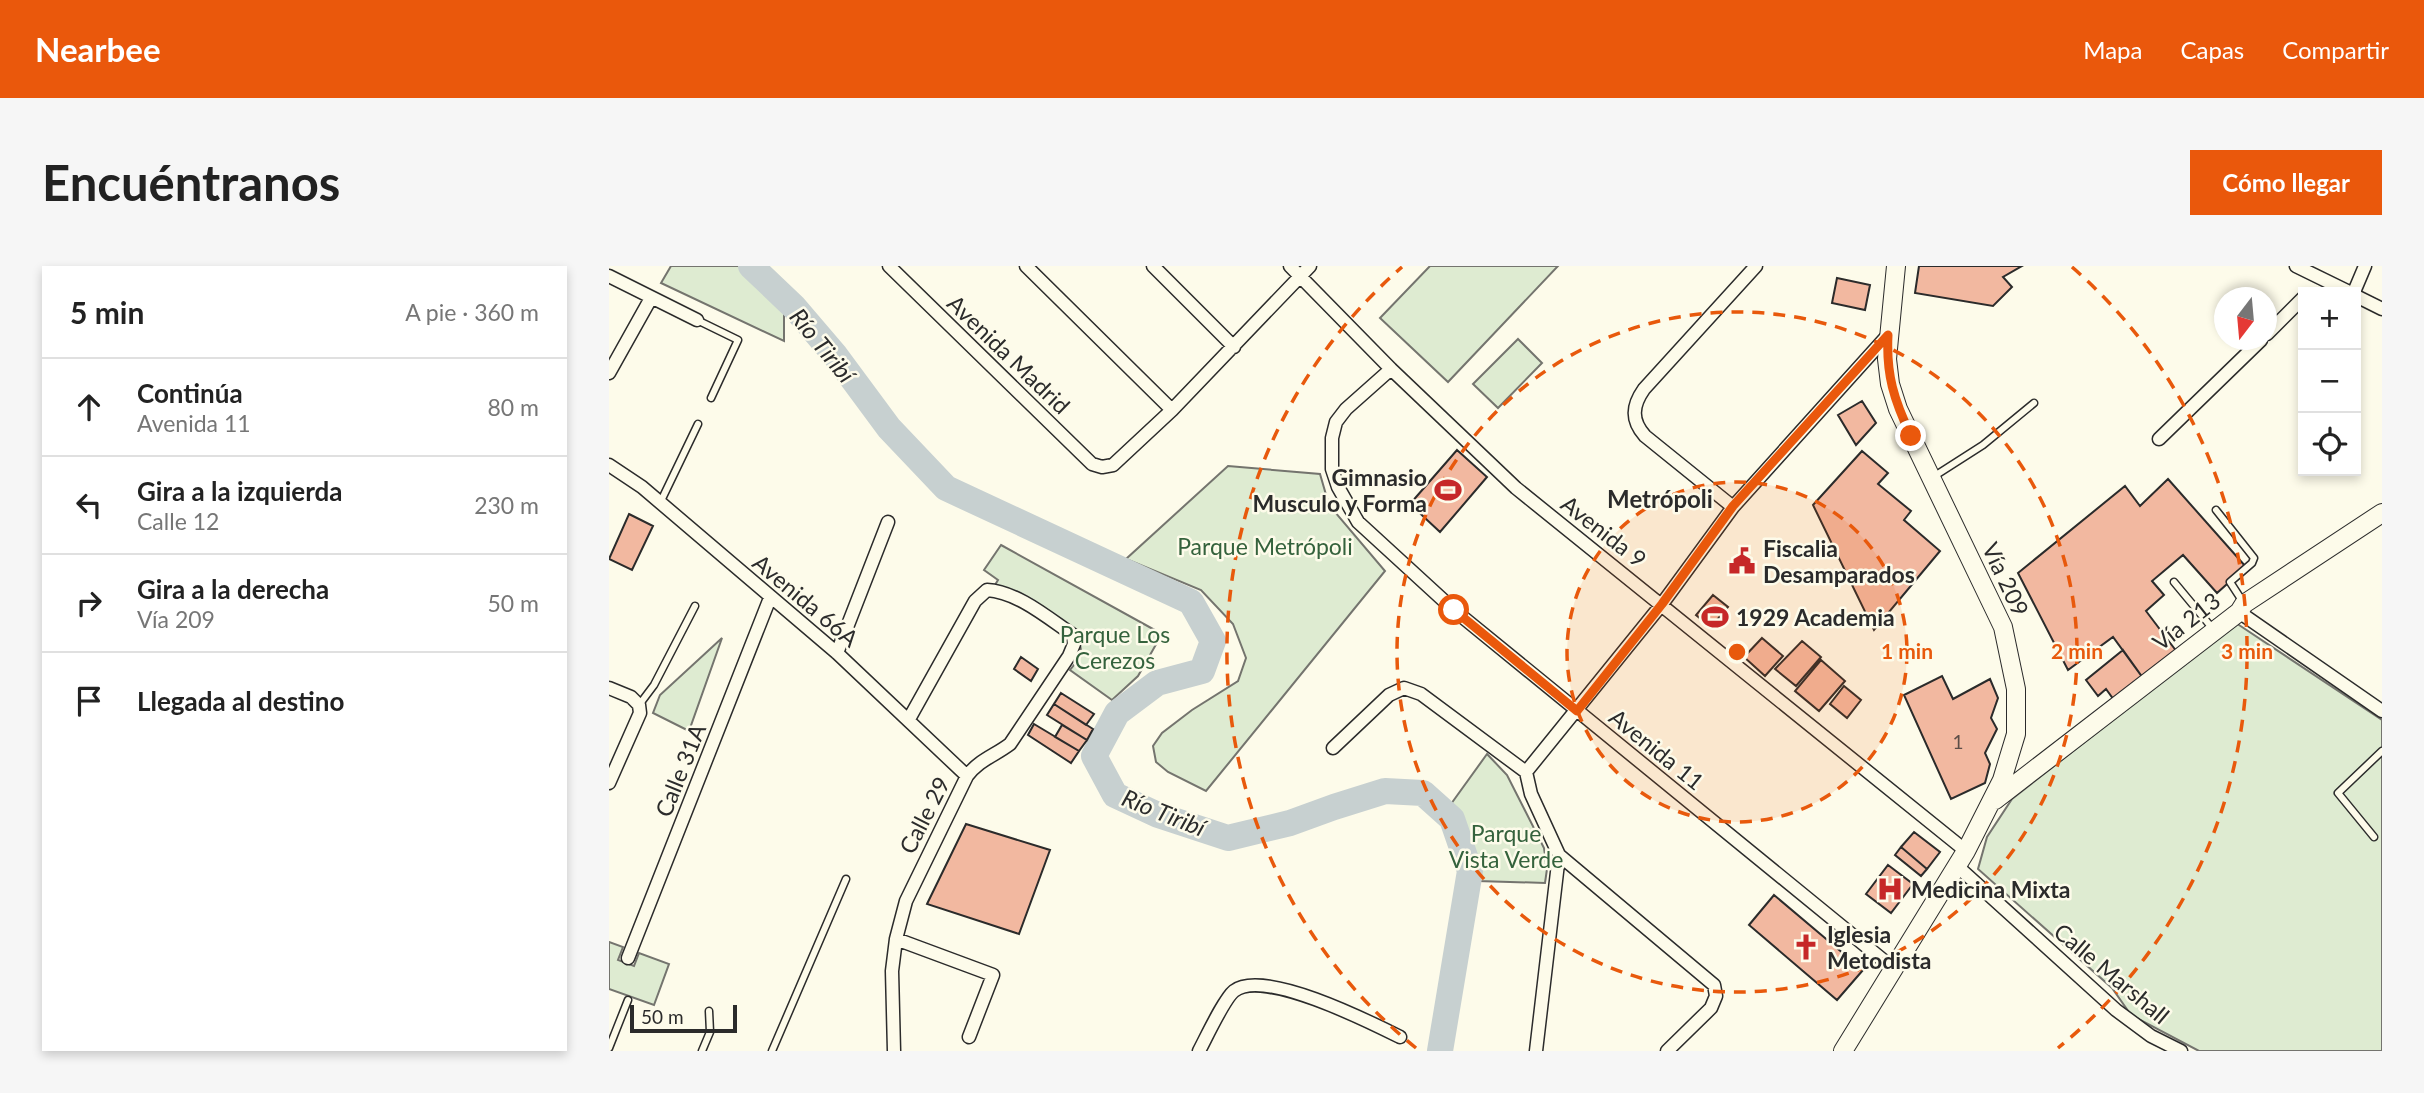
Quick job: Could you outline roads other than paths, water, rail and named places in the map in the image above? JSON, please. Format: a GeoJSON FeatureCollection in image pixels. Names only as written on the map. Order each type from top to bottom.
{"type":"FeatureCollection","features":[{"type":"Feature","properties":{"kind":"main road","name":"Vía 209"},"geometry":{"type":"LineString","coordinates":[[1846,1050],[1993,801],[2016,734],[2016,689],[2003,627],[1898,409],[1890,384],[1888,335],[1896,266]]}},
{"type":"Feature","properties":{"kind":"main road","name":"Vía 213"},"geometry":{"type":"LineString","coordinates":[[1993,801],[2242,608],[2382,513]]}},
{"type":"Feature","properties":{"kind":"street","name":"Avenida Madrid"},"geometry":{"type":"LineString","coordinates":[[889,266],[1092,464],[1103,467],[1113,465],[1173,410]]}},
{"type":"Feature","properties":{"kind":"street"},"geometry":{"type":"LineString","coordinates":[[1026,266],[1173,410],[1310,266]]}},
{"type":"Feature","properties":{"kind":"street"},"geometry":{"type":"LineString","coordinates":[[1153,266],[1234,347]]}},
{"type":"Feature","properties":{"kind":"street","name":"Avenida 9"},"geometry":{"type":"LineString","coordinates":[[1290,266],[1391,369],[1516,488],[1662,604],[1961,858]]}},
{"type":"Feature","properties":{"kind":"street"},"geometry":{"type":"LineString","coordinates":[[1733,506],[1645,436],[1638,428],[1634,412],[1636,401],[1644,389],[1756,266]]}},
{"type":"Feature","properties":{"kind":"street"},"geometry":{"type":"LineString","coordinates":[[2295,266],[2339,287]]}},
{"type":"Feature","properties":{"kind":"street"},"geometry":{"type":"LineString","coordinates":[[2358,287],[2365,266]]}},
{"type":"Feature","properties":{"kind":"street"},"geometry":{"type":"LineString","coordinates":[[609,276],[697,320]]}},
{"type":"Feature","properties":{"kind":"street"},"geometry":{"type":"LineString","coordinates":[[2314,287],[2323,279]]}},
{"type":"Feature","properties":{"kind":"street"},"geometry":{"type":"LineString","coordinates":[[2361,297],[2382,309]]}},
{"type":"Feature","properties":{"kind":"street"},"geometry":{"type":"LineString","coordinates":[[609,373],[651,298]]}},
{"type":"Feature","properties":{"kind":"street"},"geometry":{"type":"LineString","coordinates":[[2277,323],[2298,303]]}},
{"type":"Feature","properties":{"kind":"street"},"geometry":{"type":"LineString","coordinates":[[1526,772],[1662,604],[1733,506],[1888,335]]}},
{"type":"Feature","properties":{"kind":"street"},"geometry":{"type":"LineString","coordinates":[[2159,439],[2251,350]]}},
{"type":"Feature","properties":{"kind":"street","name":"Avenida 11"},"geometry":{"type":"LineString","coordinates":[[1391,369],[1346,409],[1336,422],[1332,438],[1330,456],[1338,487],[1358,522],[1454,610],[1894,969]]}},
{"type":"Feature","properties":{"kind":"street","name":"Avenida 66A"},"geometry":{"type":"LineString","coordinates":[[609,464],[660,503],[837,653],[967,776]]}},
{"type":"Feature","properties":{"kind":"street"},"geometry":{"type":"LineString","coordinates":[[837,653],[888,522]]}},
{"type":"Feature","properties":{"kind":"street","name":"Calle 29"},"geometry":{"type":"LineString","coordinates":[[894,1051],[891,971],[906,901],[967,776],[977,763],[999,753],[1010,744],[1069,656],[1074,644],[1073,635],[1039,612],[1000,591],[987,590],[975,601],[909,719]]}},
{"type":"Feature","properties":{"kind":"street","name":"Calle 31A"},"geometry":{"type":"LineString","coordinates":[[628,958],[770,598]]}},
{"type":"Feature","properties":{"kind":"street"},"geometry":{"type":"LineString","coordinates":[[2242,608],[2382,711]]}},
{"type":"Feature","properties":{"kind":"street"},"geometry":{"type":"LineString","coordinates":[[609,688],[631,697],[639,705],[640,713],[609,783]]}},
{"type":"Feature","properties":{"kind":"street"},"geometry":{"type":"LineString","coordinates":[[1333,748],[1389,695],[1404,688],[1421,694],[1526,772],[1531,794],[1559,855],[1714,985],[1716,996],[1711,1007],[1667,1051]]}},
{"type":"Feature","properties":{"kind":"street"},"geometry":{"type":"LineString","coordinates":[[1536,1051],[1559,855]]}},
{"type":"Feature","properties":{"kind":"street","name":"Calle Marshall"},"geometry":{"type":"LineString","coordinates":[[1961,858],[2116,1010],[2151,1036],[2181,1051]]}},
{"type":"Feature","properties":{"kind":"street"},"geometry":{"type":"LineString","coordinates":[[896,939],[993,975],[969,1037]]}},
{"type":"Feature","properties":{"kind":"street"},"geometry":{"type":"LineString","coordinates":[[1199,1051],[1232,992],[1244,986],[1265,986],[1295,992],[1344,1010],[1400,1037]]}},
{"type":"Feature","properties":{"kind":"lane"},"geometry":{"type":"LineString","coordinates":[[697,320],[738,340],[711,398]]}},
{"type":"Feature","properties":{"kind":"lane"},"geometry":{"type":"LineString","coordinates":[[1931,478],[1983,445],[2034,404]]}},
{"type":"Feature","properties":{"kind":"lane"},"geometry":{"type":"LineString","coordinates":[[660,503],[698,424]]}},
{"type":"Feature","properties":{"kind":"lane"},"geometry":{"type":"LineString","coordinates":[[2216,510],[2254,558],[2252,564],[2230,582],[2242,608]]}},
{"type":"Feature","properties":{"kind":"lane"},"geometry":{"type":"LineString","coordinates":[[2174,582],[2215,630]]}},
{"type":"Feature","properties":{"kind":"lane"},"geometry":{"type":"LineString","coordinates":[[639,705],[654,685],[695,606]]}},
{"type":"Feature","properties":{"kind":"lane"},"geometry":{"type":"LineString","coordinates":[[2374,837],[2338,793],[2382,751]]}},
{"type":"Feature","properties":{"kind":"lane"},"geometry":{"type":"LineString","coordinates":[[772,1051],[846,879]]}},
{"type":"Feature","properties":{"kind":"lane"},"geometry":{"type":"LineString","coordinates":[[609,1048],[628,1000]]}},
{"type":"Feature","properties":{"kind":"lane"},"geometry":{"type":"LineString","coordinates":[[702,1051],[710,1032],[709,1011]]}},
{"type":"Feature","properties":{"kind":"waterway","name":"Río Tiribí"},"geometry":{"type":"LineString","coordinates":[[751,266],[794,307],[835,355],[889,428],[946,488],[1191,602],[1213,641],[1202,671],[1157,683],[1117,713],[1094,756],[1115,795],[1158,815],[1228,838],[1290,823],[1385,791],[1423,793],[1452,819],[1470,871],[1440,1051]]}},
{"type":"Feature","properties":{"kind":"place","name":"Gimnasio Musculo y Forma"},"geometry":{"type":"Point","coordinates":[1448,490]}},
{"type":"Feature","properties":{"kind":"place","name":"Fiscalia Desamparados"},"geometry":{"type":"Point","coordinates":[1742,561]}},
{"type":"Feature","properties":{"kind":"place","name":"1929 Academia"},"geometry":{"type":"Point","coordinates":[1715,617]}},
{"type":"Feature","properties":{"kind":"place","name":"Medicina Mixta"},"geometry":{"type":"Point","coordinates":[1890,889]}},
{"type":"Feature","properties":{"kind":"place","name":"Iglesia Metodista"},"geometry":{"type":"Point","coordinates":[1806,947]}},
{"type":"Feature","properties":{"kind":"district","name":"Metrópoli"},"geometry":{"type":"Point","coordinates":[1660,498]}},
{"type":"Feature","properties":{"kind":"park label","name":"Parque Metrópoli"},"geometry":{"type":"Point","coordinates":[1265,546]}},
{"type":"Feature","properties":{"kind":"park label","name":"Parque Los Cerezos"},"geometry":{"type":"Point","coordinates":[1115,647]}},
{"type":"Feature","properties":{"kind":"park label","name":"Parque Vista Verde"},"geometry":{"type":"Point","coordinates":[1506,846]}}]}
